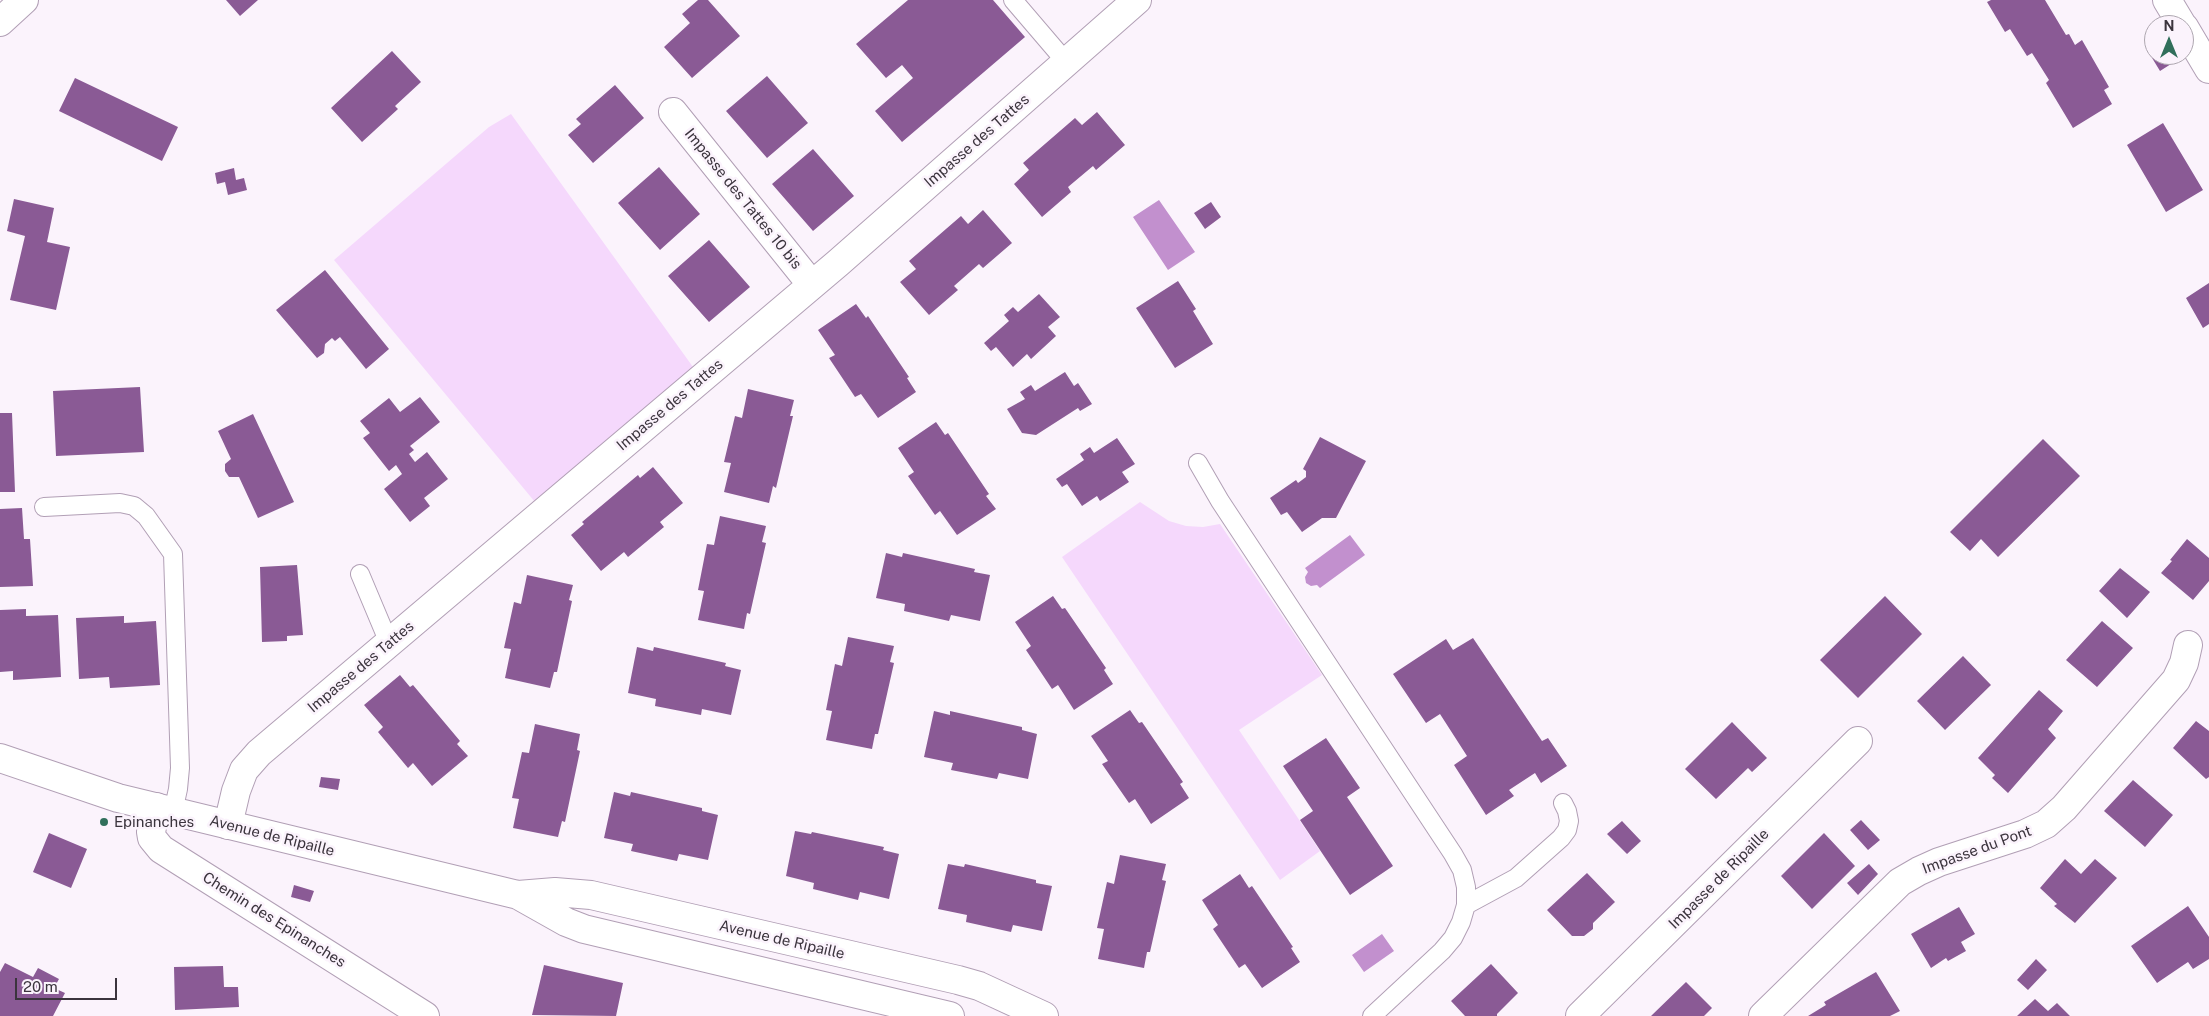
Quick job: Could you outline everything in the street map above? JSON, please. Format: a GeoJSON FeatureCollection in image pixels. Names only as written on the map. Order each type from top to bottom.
{"type":"FeatureCollection","features":[{"type":"Feature","properties":{"kind":"street","name":"Impasse des Tattes"},"geometry":{"type":"LineString","coordinates":[[228,825],[236,791],[244,770],[254,759],[812,285],[1137,0]]}},
{"type":"Feature","properties":{"kind":"street"},"geometry":{"type":"LineString","coordinates":[[2167,0],[2176,15]]}},
{"type":"Feature","properties":{"kind":"street"},"geometry":{"type":"LineString","coordinates":[[2194,44],[2209,69]]}},
{"type":"Feature","properties":{"kind":"street","name":"Impasse des Tattes 10 bis"},"geometry":{"type":"LineString","coordinates":[[673,112],[812,285]]}},
{"type":"Feature","properties":{"kind":"street","name":"Impasse du Pont"},"geometry":{"type":"LineString","coordinates":[[1763,1016],[1900,882],[1939,862],[2025,834],[2046,824],[2064,808],[2176,680],[2184,663],[2188,645]]}},
{"type":"Feature","properties":{"kind":"street","name":"Impasse de Ripaille"},"geometry":{"type":"LineString","coordinates":[[1580,1016],[1858,742]]}},
{"type":"Feature","properties":{"kind":"street","name":"Avenue de Ripaille"},"geometry":{"type":"LineString","coordinates":[[0,758],[95,791],[518,895],[566,922],[584,928],[950,1016]]}},
{"type":"Feature","properties":{"kind":"street","name":"Chemin des Epinanches"},"geometry":{"type":"LineString","coordinates":[[165,809],[151,832],[152,838],[161,849],[425,1016]]}},
{"type":"Feature","properties":{"kind":"street","name":"Avenue de Ripaille"},"geometry":{"type":"LineString","coordinates":[[518,895],[554,892],[582,894],[965,982],[979,986],[1038,1016]]}},
{"type":"Feature","properties":{"kind":"street"},"geometry":{"type":"LineString","coordinates":[[729,963],[732,928]]}},
{"type":"Feature","properties":{"kind":"lane"},"geometry":{"type":"LineString","coordinates":[[1013,0],[1066,62]]}},
{"type":"Feature","properties":{"kind":"lane"},"geometry":{"type":"LineString","coordinates":[[1198,463],[1220,501],[1462,870],[1466,887],[1466,905],[1461,922],[1453,938],[1442,951],[1372,1016]]}},
{"type":"Feature","properties":{"kind":"lane"},"geometry":{"type":"LineString","coordinates":[[44,507],[120,503],[134,506],[146,516],[172,554],[180,768],[178,789],[165,809]]}},
{"type":"Feature","properties":{"kind":"lane"},"geometry":{"type":"LineString","coordinates":[[360,574],[389,644]]}},
{"type":"Feature","properties":{"kind":"lane"},"geometry":{"type":"LineString","coordinates":[[1466,905],[1516,878],[1561,838],[1567,830],[1569,821],[1568,811],[1563,803]]}},
{"type":"Feature","properties":{"kind":"shaded area"},"geometry":{"type":"Polygon","coordinates":[[[511,114],[693,367],[535,502],[334,260],[489,127],[511,114]]]}},
{"type":"Feature","properties":{"kind":"shaded area"},"geometry":{"type":"Polygon","coordinates":[[[1159,200],[1195,252],[1168,270],[1133,217],[1159,200]]]}},
{"type":"Feature","properties":{"kind":"shaded area"},"geometry":{"type":"Polygon","coordinates":[[[1140,502],[1169,521],[1186,526],[1203,527],[1220,524],[1322,675],[1239,730],[1320,851],[1280,880],[1062,557],[1140,502]]]}},
{"type":"Feature","properties":{"kind":"shaded area"},"geometry":{"type":"Polygon","coordinates":[[[1350,535],[1365,555],[1320,588],[1317,585],[1311,586],[1306,583],[1305,577],[1308,572],[1305,568],[1350,535]]]}},
{"type":"Feature","properties":{"kind":"shaded area"},"geometry":{"type":"Polygon","coordinates":[[[1382,934],[1394,951],[1364,972],[1352,955],[1382,934]]]}},
{"type":"Feature","properties":{"kind":"building"},"geometry":{"type":"Polygon","coordinates":[[[226,0],[258,0],[240,16],[226,0]]]}},
{"type":"Feature","properties":{"kind":"building"},"geometry":{"type":"Polygon","coordinates":[[[698,0],[708,0],[740,36],[692,78],[664,47],[690,23],[682,14],[698,0]]]}},
{"type":"Feature","properties":{"kind":"building"},"geometry":{"type":"Polygon","coordinates":[[[908,0],[993,0],[1025,37],[902,142],[875,111],[913,78],[902,65],[886,78],[856,44],[908,0]]]}},
{"type":"Feature","properties":{"kind":"building"},"geometry":{"type":"Polygon","coordinates":[[[1991,0],[2045,0],[2066,35],[2069,34],[2075,45],[2082,40],[2109,87],[2104,90],[2112,104],[2073,128],[2046,83],[2049,80],[2032,53],[2027,56],[2010,29],[2005,32],[1987,2],[1991,0]]]}},
{"type":"Feature","properties":{"kind":"building"},"geometry":{"type":"Polygon","coordinates":[[[392,51],[421,82],[395,106],[398,109],[362,142],[331,108],[392,51]]]}},
{"type":"Feature","properties":{"kind":"building"},"geometry":{"type":"Polygon","coordinates":[[[2156,65],[2169,65],[2160,71],[2156,65]]]}},
{"type":"Feature","properties":{"kind":"building"},"geometry":{"type":"Polygon","coordinates":[[[767,76],[808,123],[767,158],[726,111],[767,76]]]}},
{"type":"Feature","properties":{"kind":"building"},"geometry":{"type":"Polygon","coordinates":[[[75,78],[178,127],[162,161],[59,111],[75,78]]]}},
{"type":"Feature","properties":{"kind":"building"},"geometry":{"type":"Polygon","coordinates":[[[615,85],[644,118],[593,163],[568,135],[581,124],[576,119],[615,85]]]}},
{"type":"Feature","properties":{"kind":"building"},"geometry":{"type":"Polygon","coordinates":[[[1097,112],[1125,145],[1096,170],[1093,166],[1068,187],[1071,192],[1042,217],[1014,184],[1029,170],[1023,163],[1075,118],[1082,125],[1097,112]]]}},
{"type":"Feature","properties":{"kind":"building"},"geometry":{"type":"Polygon","coordinates":[[[2163,123],[2203,190],[2166,212],[2127,145],[2163,123]]]}},
{"type":"Feature","properties":{"kind":"building"},"geometry":{"type":"Polygon","coordinates":[[[813,149],[854,196],[813,231],[772,184],[813,149]]]}},
{"type":"Feature","properties":{"kind":"building"},"geometry":{"type":"Polygon","coordinates":[[[659,167],[700,214],[660,250],[618,203],[659,167]]]}},
{"type":"Feature","properties":{"kind":"building"},"geometry":{"type":"Polygon","coordinates":[[[234,168],[236,180],[244,178],[247,190],[228,195],[225,182],[217,184],[215,173],[234,168]]]}},
{"type":"Feature","properties":{"kind":"building"},"geometry":{"type":"Polygon","coordinates":[[[14,199],[54,208],[47,242],[70,247],[56,310],[10,300],[25,236],[7,231],[14,199]]]}},
{"type":"Feature","properties":{"kind":"building"},"geometry":{"type":"Polygon","coordinates":[[[1211,202],[1221,217],[1205,229],[1194,213],[1211,202]]]}},
{"type":"Feature","properties":{"kind":"building"},"geometry":{"type":"Polygon","coordinates":[[[983,210],[1012,243],[983,268],[979,264],[954,286],[958,290],[929,315],[900,282],[916,269],[909,261],[961,216],[968,224],[983,210]]]}},
{"type":"Feature","properties":{"kind":"building"},"geometry":{"type":"Polygon","coordinates":[[[709,240],[750,287],[709,322],[668,276],[709,240]]]}},
{"type":"Feature","properties":{"kind":"building"},"geometry":{"type":"Polygon","coordinates":[[[325,270],[389,349],[366,369],[340,337],[335,341],[332,338],[325,344],[324,353],[317,358],[276,310],[325,270]]]}},
{"type":"Feature","properties":{"kind":"building"},"geometry":{"type":"Polygon","coordinates":[[[1178,281],[1196,309],[1193,311],[1213,344],[1175,368],[1136,308],[1178,281]]]}},
{"type":"Feature","properties":{"kind":"building"},"geometry":{"type":"Polygon","coordinates":[[[2209,283],[2209,324],[2203,328],[2186,298],[2209,283]]]}},
{"type":"Feature","properties":{"kind":"building"},"geometry":{"type":"Polygon","coordinates":[[[1039,294],[1060,317],[1048,327],[1056,336],[1031,359],[1027,354],[1013,367],[996,347],[991,351],[984,343],[1009,321],[1004,315],[1013,307],[1018,312],[1039,294]]]}},
{"type":"Feature","properties":{"kind":"building"},"geometry":{"type":"Polygon","coordinates":[[[856,304],[866,318],[868,316],[909,377],[907,378],[916,392],[878,418],[861,394],[855,397],[829,358],[835,355],[818,330],[856,304]]]}},
{"type":"Feature","properties":{"kind":"building"},"geometry":{"type":"Polygon","coordinates":[[[1065,372],[1074,386],[1078,383],[1092,404],[1080,411],[1078,408],[1036,435],[1022,433],[1007,409],[1025,399],[1020,392],[1031,385],[1035,391],[1065,372]]]}},
{"type":"Feature","properties":{"kind":"building"},"geometry":{"type":"Polygon","coordinates":[[[140,387],[144,452],[56,456],[53,391],[140,387]]]}},
{"type":"Feature","properties":{"kind":"building"},"geometry":{"type":"Polygon","coordinates":[[[748,389],[794,400],[790,416],[793,416],[776,488],[773,486],[769,503],[724,492],[731,463],[724,462],[735,416],[742,418],[748,389]]]}},
{"type":"Feature","properties":{"kind":"building"},"geometry":{"type":"Polygon","coordinates":[[[420,397],[440,422],[410,446],[414,450],[409,454],[415,462],[427,452],[448,479],[424,498],[430,506],[410,522],[384,489],[402,474],[396,465],[389,471],[363,438],[370,433],[360,421],[389,398],[400,412],[420,397]]]}},
{"type":"Feature","properties":{"kind":"building"},"geometry":{"type":"Polygon","coordinates":[[[0,413],[12,413],[15,492],[0,492],[0,413]]]}},
{"type":"Feature","properties":{"kind":"building"},"geometry":{"type":"Polygon","coordinates":[[[253,414],[294,502],[258,518],[239,477],[229,477],[225,471],[225,464],[231,459],[218,431],[253,414]]]}},
{"type":"Feature","properties":{"kind":"building"},"geometry":{"type":"Polygon","coordinates":[[[936,422],[945,435],[948,433],[989,494],[986,496],[996,509],[957,535],[940,511],[935,515],[908,476],[914,472],[898,448],[936,422]]]}},
{"type":"Feature","properties":{"kind":"building"},"geometry":{"type":"Polygon","coordinates":[[[1320,437],[1366,461],[1336,518],[1322,518],[1302,532],[1287,512],[1281,515],[1270,498],[1296,480],[1298,483],[1306,477],[1306,471],[1303,469],[1320,437]]]}},
{"type":"Feature","properties":{"kind":"building"},"geometry":{"type":"Polygon","coordinates":[[[1117,438],[1135,464],[1122,472],[1129,482],[1100,501],[1097,496],[1082,506],[1067,484],[1062,487],[1056,479],[1084,460],[1080,454],[1090,447],[1094,453],[1117,438]]]}},
{"type":"Feature","properties":{"kind":"building"},"geometry":{"type":"Polygon","coordinates":[[[2043,439],[2080,476],[1998,557],[1981,539],[1970,551],[1950,532],[2043,439]]]}},
{"type":"Feature","properties":{"kind":"building"},"geometry":{"type":"Polygon","coordinates":[[[653,467],[683,503],[660,522],[664,527],[628,557],[624,552],[601,571],[571,535],[584,524],[582,522],[638,475],[640,478],[653,467]]]}},
{"type":"Feature","properties":{"kind":"building"},"geometry":{"type":"Polygon","coordinates":[[[22,508],[24,539],[30,539],[33,586],[0,587],[0,509],[22,508]]]}},
{"type":"Feature","properties":{"kind":"building"},"geometry":{"type":"Polygon","coordinates":[[[720,516],[766,526],[762,542],[766,543],[750,614],[747,613],[744,629],[698,620],[704,591],[698,590],[707,544],[714,545],[720,516]]]}},
{"type":"Feature","properties":{"kind":"building"},"geometry":{"type":"Polygon","coordinates":[[[2187,539],[2209,558],[2209,581],[2193,600],[2161,573],[2187,539]]]}},
{"type":"Feature","properties":{"kind":"building"},"geometry":{"type":"Polygon","coordinates":[[[886,553],[902,557],[903,553],[975,569],[974,572],[990,575],[980,621],[951,615],[949,621],[904,611],[905,604],[876,598],[886,553]]]}},
{"type":"Feature","properties":{"kind":"building"},"geometry":{"type":"Polygon","coordinates":[[[297,565],[303,635],[287,636],[287,641],[262,642],[260,567],[297,565]]]}},
{"type":"Feature","properties":{"kind":"building"},"geometry":{"type":"Polygon","coordinates":[[[2120,568],[2150,592],[2127,618],[2099,591],[2120,568]]]}},
{"type":"Feature","properties":{"kind":"building"},"geometry":{"type":"Polygon","coordinates":[[[527,575],[573,585],[569,600],[572,601],[557,672],[554,672],[550,688],[505,678],[511,649],[504,648],[514,602],[521,604],[527,575]]]}},
{"type":"Feature","properties":{"kind":"building"},"geometry":{"type":"Polygon","coordinates":[[[1053,596],[1062,609],[1065,608],[1106,668],[1104,670],[1113,684],[1074,710],[1058,685],[1052,689],[1026,650],[1031,646],[1015,622],[1053,596]]]}},
{"type":"Feature","properties":{"kind":"building"},"geometry":{"type":"Polygon","coordinates":[[[1885,596],[1922,634],[1858,698],[1820,660],[1885,596]]]}},
{"type":"Feature","properties":{"kind":"building"},"geometry":{"type":"Polygon","coordinates":[[[26,609],[26,616],[58,615],[61,677],[13,680],[13,671],[0,672],[0,610],[26,609]]]}},
{"type":"Feature","properties":{"kind":"building"},"geometry":{"type":"Polygon","coordinates":[[[124,616],[124,623],[156,621],[160,685],[110,688],[109,677],[79,679],[76,618],[124,616]]]}},
{"type":"Feature","properties":{"kind":"building"},"geometry":{"type":"Polygon","coordinates":[[[2102,621],[2133,648],[2097,687],[2066,660],[2102,621]]]}},
{"type":"Feature","properties":{"kind":"building"},"geometry":{"type":"Polygon","coordinates":[[[848,637],[894,646],[890,662],[894,663],[878,734],[875,734],[872,749],[826,740],[832,711],[826,710],[835,664],[842,666],[848,637]]]}},
{"type":"Feature","properties":{"kind":"building"},"geometry":{"type":"Polygon","coordinates":[[[1473,638],[1542,741],[1548,738],[1567,766],[1541,783],[1535,773],[1509,790],[1514,796],[1486,815],[1454,765],[1467,756],[1440,714],[1426,723],[1393,674],[1446,639],[1453,650],[1473,638]]]}},
{"type":"Feature","properties":{"kind":"building"},"geometry":{"type":"Polygon","coordinates":[[[637,647],[653,651],[654,647],[726,663],[725,666],[741,670],[731,715],[702,709],[701,715],[655,706],[656,699],[628,693],[637,647]]]}},
{"type":"Feature","properties":{"kind":"building"},"geometry":{"type":"Polygon","coordinates":[[[1963,656],[1991,685],[1945,730],[1917,701],[1963,656]]]}},
{"type":"Feature","properties":{"kind":"building"},"geometry":{"type":"Polygon","coordinates":[[[400,675],[410,687],[413,685],[460,741],[457,744],[468,756],[432,786],[413,763],[408,768],[378,732],[383,727],[364,705],[400,675]]]}},
{"type":"Feature","properties":{"kind":"building"},"geometry":{"type":"Polygon","coordinates":[[[2039,690],[2063,711],[2048,729],[2056,738],[2008,793],[1992,778],[1995,775],[1978,758],[2039,690]]]}},
{"type":"Feature","properties":{"kind":"building"},"geometry":{"type":"Polygon","coordinates":[[[1130,710],[1139,723],[1142,722],[1183,782],[1180,784],[1189,798],[1151,824],[1135,799],[1129,803],[1102,764],[1108,761],[1091,736],[1130,710]]]}},
{"type":"Feature","properties":{"kind":"building"},"geometry":{"type":"Polygon","coordinates":[[[934,711],[950,715],[950,711],[1022,727],[1022,730],[1037,734],[1028,779],[999,773],[997,779],[951,770],[953,763],[924,757],[934,711]]]}},
{"type":"Feature","properties":{"kind":"building"},"geometry":{"type":"Polygon","coordinates":[[[2196,721],[2209,731],[2209,777],[2206,779],[2173,748],[2196,721]]]}},
{"type":"Feature","properties":{"kind":"building"},"geometry":{"type":"Polygon","coordinates":[[[1732,722],[1767,758],[1752,772],[1748,768],[1716,799],[1685,769],[1732,722]]]}},
{"type":"Feature","properties":{"kind":"building"},"geometry":{"type":"Polygon","coordinates":[[[535,724],[580,734],[577,750],[580,751],[565,822],[562,821],[558,837],[513,828],[519,799],[512,798],[522,752],[529,753],[535,724]]]}},
{"type":"Feature","properties":{"kind":"building"},"geometry":{"type":"Polygon","coordinates":[[[1326,738],[1360,788],[1347,797],[1393,866],[1350,895],[1300,820],[1313,811],[1283,766],[1326,738]]]}},
{"type":"Feature","properties":{"kind":"building"},"geometry":{"type":"Polygon","coordinates":[[[321,777],[340,779],[338,790],[319,787],[321,777]]]}},
{"type":"Feature","properties":{"kind":"building"},"geometry":{"type":"Polygon","coordinates":[[[2133,780],[2173,815],[2145,847],[2104,811],[2133,780]]]}},
{"type":"Feature","properties":{"kind":"building"},"geometry":{"type":"Polygon","coordinates":[[[614,792],[630,796],[631,792],[702,808],[702,811],[718,815],[708,860],[679,854],[677,861],[631,851],[633,844],[604,838],[614,792]]]}},
{"type":"Feature","properties":{"kind":"building"},"geometry":{"type":"Polygon","coordinates":[[[1861,820],[1880,840],[1868,850],[1850,830],[1861,820]]]}},
{"type":"Feature","properties":{"kind":"building"},"geometry":{"type":"Polygon","coordinates":[[[1622,821],[1641,841],[1627,854],[1607,834],[1622,821]]]}},
{"type":"Feature","properties":{"kind":"building"},"geometry":{"type":"Polygon","coordinates":[[[795,831],[811,834],[812,832],[884,847],[883,850],[899,854],[889,899],[860,892],[858,900],[813,889],[814,883],[786,876],[795,831]]]}},
{"type":"Feature","properties":{"kind":"building"},"geometry":{"type":"Polygon","coordinates":[[[49,833],[87,849],[71,888],[33,872],[49,833]]]}},
{"type":"Feature","properties":{"kind":"building"},"geometry":{"type":"Polygon","coordinates":[[[1824,833],[1855,866],[1812,909],[1781,876],[1824,833]]]}},
{"type":"Feature","properties":{"kind":"building"},"geometry":{"type":"Polygon","coordinates":[[[1120,855],[1166,864],[1162,880],[1166,881],[1150,952],[1147,952],[1144,968],[1098,959],[1104,929],[1097,928],[1107,882],[1114,884],[1120,855]]]}},
{"type":"Feature","properties":{"kind":"building"},"geometry":{"type":"Polygon","coordinates":[[[2065,859],[2081,874],[2095,859],[2117,878],[2075,923],[2054,906],[2057,904],[2040,888],[2065,859]]]}},
{"type":"Feature","properties":{"kind":"building"},"geometry":{"type":"Polygon","coordinates":[[[948,864],[964,867],[965,864],[1036,880],[1036,883],[1052,886],[1042,931],[1013,925],[1011,932],[966,922],[967,915],[938,909],[948,864]]]}},
{"type":"Feature","properties":{"kind":"building"},"geometry":{"type":"Polygon","coordinates":[[[1869,864],[1878,874],[1858,895],[1847,883],[1869,864]]]}},
{"type":"Feature","properties":{"kind":"building"},"geometry":{"type":"Polygon","coordinates":[[[1587,873],[1615,902],[1593,923],[1593,929],[1584,936],[1572,936],[1547,910],[1587,873]]]}},
{"type":"Feature","properties":{"kind":"building"},"geometry":{"type":"Polygon","coordinates":[[[1240,874],[1249,888],[1252,886],[1293,947],[1291,948],[1300,962],[1262,988],[1245,964],[1239,968],[1213,929],[1218,925],[1202,900],[1240,874]]]}},
{"type":"Feature","properties":{"kind":"building"},"geometry":{"type":"Polygon","coordinates":[[[294,885],[314,891],[310,902],[291,897],[294,885]]]}},
{"type":"Feature","properties":{"kind":"building"},"geometry":{"type":"Polygon","coordinates":[[[2188,906],[2209,937],[2209,959],[2193,969],[2188,962],[2157,983],[2131,946],[2188,906]]]}},
{"type":"Feature","properties":{"kind":"building"},"geometry":{"type":"Polygon","coordinates":[[[1959,907],[1975,934],[1961,942],[1966,951],[1948,961],[1946,958],[1931,968],[1911,934],[1959,907]]]}},
{"type":"Feature","properties":{"kind":"building"},"geometry":{"type":"Polygon","coordinates":[[[2036,959],[2047,970],[2028,990],[2017,980],[2036,959]]]}},
{"type":"Feature","properties":{"kind":"building"},"geometry":{"type":"Polygon","coordinates":[[[5,963],[33,977],[38,968],[59,979],[54,988],[65,993],[53,1016],[0,1016],[0,972],[5,963]]]}},
{"type":"Feature","properties":{"kind":"building"},"geometry":{"type":"Polygon","coordinates":[[[1491,964],[1518,993],[1497,1016],[1465,1016],[1451,1001],[1491,964]]]}},
{"type":"Feature","properties":{"kind":"building"},"geometry":{"type":"Polygon","coordinates":[[[544,965],[623,983],[616,1016],[532,1015],[544,965]]]}},
{"type":"Feature","properties":{"kind":"building"},"geometry":{"type":"Polygon","coordinates":[[[223,966],[224,987],[238,987],[239,1007],[175,1010],[174,967],[223,966]]]}},
{"type":"Feature","properties":{"kind":"building"},"geometry":{"type":"Polygon","coordinates":[[[1876,972],[1900,1011],[1890,1016],[1808,1016],[1826,1005],[1824,1002],[1876,972]]]}},
{"type":"Feature","properties":{"kind":"building"},"geometry":{"type":"Polygon","coordinates":[[[1686,982],[1712,1008],[1704,1016],[1651,1016],[1686,982]]]}},
{"type":"Feature","properties":{"kind":"building"},"geometry":{"type":"Polygon","coordinates":[[[2035,999],[2048,1011],[2057,1003],[2070,1016],[2017,1016],[2035,999]]]}},
{"type":"Feature","properties":{"kind":"place","name":"Epinanches"},"geometry":{"type":"Point","coordinates":[104,822]}}]}
